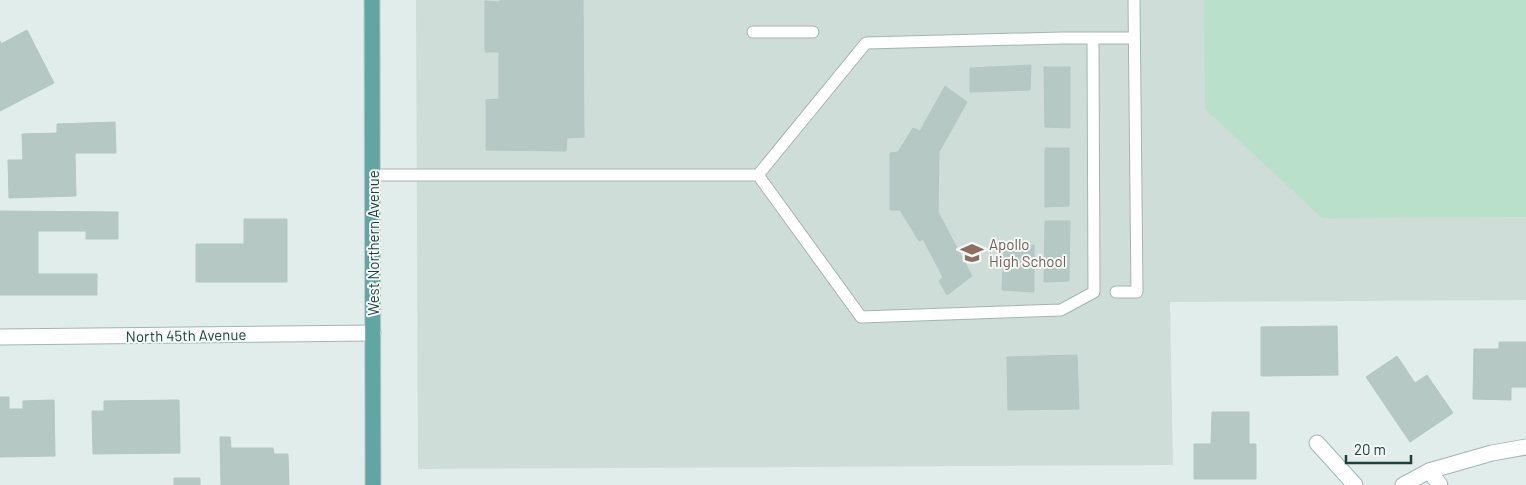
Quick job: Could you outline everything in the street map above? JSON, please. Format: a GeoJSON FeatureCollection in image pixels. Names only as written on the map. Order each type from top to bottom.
{"type":"FeatureCollection","features":[{"type":"Feature","properties":{"kind":"main road","name":"West Northern Avenue"},"geometry":{"type":"LineString","coordinates":[[372,0],[373,485]]}},
{"type":"Feature","properties":{"kind":"street","name":"North 45th Avenue"},"geometry":{"type":"LineString","coordinates":[[0,337],[373,333]]}},
{"type":"Feature","properties":{"kind":"street"},"geometry":{"type":"LineString","coordinates":[[1318,443],[1355,485]]}},
{"type":"Feature","properties":{"kind":"street"},"geometry":{"type":"LineString","coordinates":[[1402,485],[1430,471],[1492,453],[1526,447]]}},
{"type":"Feature","properties":{"kind":"street"},"geometry":{"type":"LineString","coordinates":[[1430,471],[1440,485]]}},
{"type":"Feature","properties":{"kind":"lane"},"geometry":{"type":"LineString","coordinates":[[1116,292],[1137,292],[1134,0]]}},
{"type":"Feature","properties":{"kind":"lane"},"geometry":{"type":"LineString","coordinates":[[753,32],[813,32]]}},
{"type":"Feature","properties":{"kind":"lane"},"geometry":{"type":"LineString","coordinates":[[758,175],[861,317],[1061,310],[1094,292],[1094,38]]}},
{"type":"Feature","properties":{"kind":"lane"},"geometry":{"type":"LineString","coordinates":[[758,175],[866,43],[1134,38]]}},
{"type":"Feature","properties":{"kind":"lane"},"geometry":{"type":"LineString","coordinates":[[372,175],[758,175]]}},
{"type":"Feature","properties":{"kind":"shaded area","name":"Apollo High School"},"geometry":{"type":"Polygon","coordinates":[[[416,0],[1526,0],[1526,300],[1170,302],[1173,465],[418,469],[416,0]]]}},
{"type":"Feature","properties":{"kind":"green space"},"geometry":{"type":"Polygon","coordinates":[[[1204,0],[1526,0],[1526,217],[1322,218],[1205,109],[1204,0]]]}},
{"type":"Feature","properties":{"kind":"building"},"geometry":{"type":"Polygon","coordinates":[[[500,0],[583,0],[584,137],[567,138],[566,151],[486,150],[486,100],[499,99],[499,52],[485,52],[485,1],[500,2],[500,0]]]}},
{"type":"Feature","properties":{"kind":"building"},"geometry":{"type":"Polygon","coordinates":[[[27,30],[54,83],[0,111],[0,41],[1,44],[27,30]]]}},
{"type":"Feature","properties":{"kind":"building"},"geometry":{"type":"Polygon","coordinates":[[[1031,65],[1030,90],[970,92],[970,68],[1031,65]]]}},
{"type":"Feature","properties":{"kind":"building"},"geometry":{"type":"Polygon","coordinates":[[[1044,67],[1070,67],[1070,128],[1045,127],[1044,67]]]}},
{"type":"Feature","properties":{"kind":"building"},"geometry":{"type":"Polygon","coordinates":[[[945,86],[967,102],[939,152],[938,212],[972,276],[947,295],[939,281],[943,277],[923,239],[919,241],[900,210],[890,210],[890,153],[898,152],[913,128],[920,131],[945,86]]]}},
{"type":"Feature","properties":{"kind":"building"},"geometry":{"type":"Polygon","coordinates":[[[115,122],[116,153],[75,153],[76,196],[9,198],[8,160],[23,160],[22,134],[57,133],[57,124],[115,122]]]}},
{"type":"Feature","properties":{"kind":"building"},"geometry":{"type":"Polygon","coordinates":[[[1045,148],[1069,148],[1069,206],[1045,207],[1045,148]]]}},
{"type":"Feature","properties":{"kind":"building"},"geometry":{"type":"Polygon","coordinates":[[[0,211],[118,212],[118,239],[86,239],[86,231],[38,231],[38,274],[97,274],[97,295],[0,295],[0,211]]]}},
{"type":"Feature","properties":{"kind":"building"},"geometry":{"type":"Polygon","coordinates":[[[244,219],[287,219],[287,282],[196,282],[196,244],[244,244],[244,219]]]}},
{"type":"Feature","properties":{"kind":"building"},"geometry":{"type":"Polygon","coordinates":[[[1045,221],[1070,221],[1069,281],[1044,282],[1045,221]]]}},
{"type":"Feature","properties":{"kind":"building"},"geometry":{"type":"Polygon","coordinates":[[[1034,245],[1034,292],[1002,290],[1004,247],[1034,245]]]}},
{"type":"Feature","properties":{"kind":"building"},"geometry":{"type":"Polygon","coordinates":[[[1337,326],[1338,375],[1261,376],[1261,327],[1337,326]]]}},
{"type":"Feature","properties":{"kind":"building"},"geometry":{"type":"Polygon","coordinates":[[[1499,342],[1526,342],[1526,387],[1511,387],[1511,400],[1473,399],[1474,349],[1499,349],[1499,342]]]}},
{"type":"Feature","properties":{"kind":"building"},"geometry":{"type":"Polygon","coordinates":[[[1077,355],[1079,409],[1008,410],[1007,357],[1077,355]]]}},
{"type":"Feature","properties":{"kind":"building"},"geometry":{"type":"Polygon","coordinates":[[[1397,356],[1415,383],[1427,375],[1453,413],[1410,442],[1366,377],[1397,356]]]}},
{"type":"Feature","properties":{"kind":"building"},"geometry":{"type":"Polygon","coordinates":[[[0,397],[9,397],[9,409],[23,409],[23,401],[54,400],[55,456],[0,457],[0,397]]]}},
{"type":"Feature","properties":{"kind":"building"},"geometry":{"type":"Polygon","coordinates":[[[179,400],[180,453],[93,454],[92,411],[104,411],[104,401],[179,400]]]}},
{"type":"Feature","properties":{"kind":"building"},"geometry":{"type":"Polygon","coordinates":[[[1212,412],[1249,412],[1249,444],[1256,444],[1256,479],[1194,479],[1194,444],[1211,444],[1212,412]]]}},
{"type":"Feature","properties":{"kind":"building"},"geometry":{"type":"Polygon","coordinates":[[[220,437],[230,437],[231,448],[273,448],[274,454],[288,454],[289,485],[221,485],[220,437]]]}},
{"type":"Feature","properties":{"kind":"building"},"geometry":{"type":"Polygon","coordinates":[[[174,478],[200,478],[200,485],[174,485],[174,478]]]}},
{"type":"Feature","properties":{"kind":"place","name":"Apollo High School"},"geometry":{"type":"Point","coordinates":[972,253]}}]}
